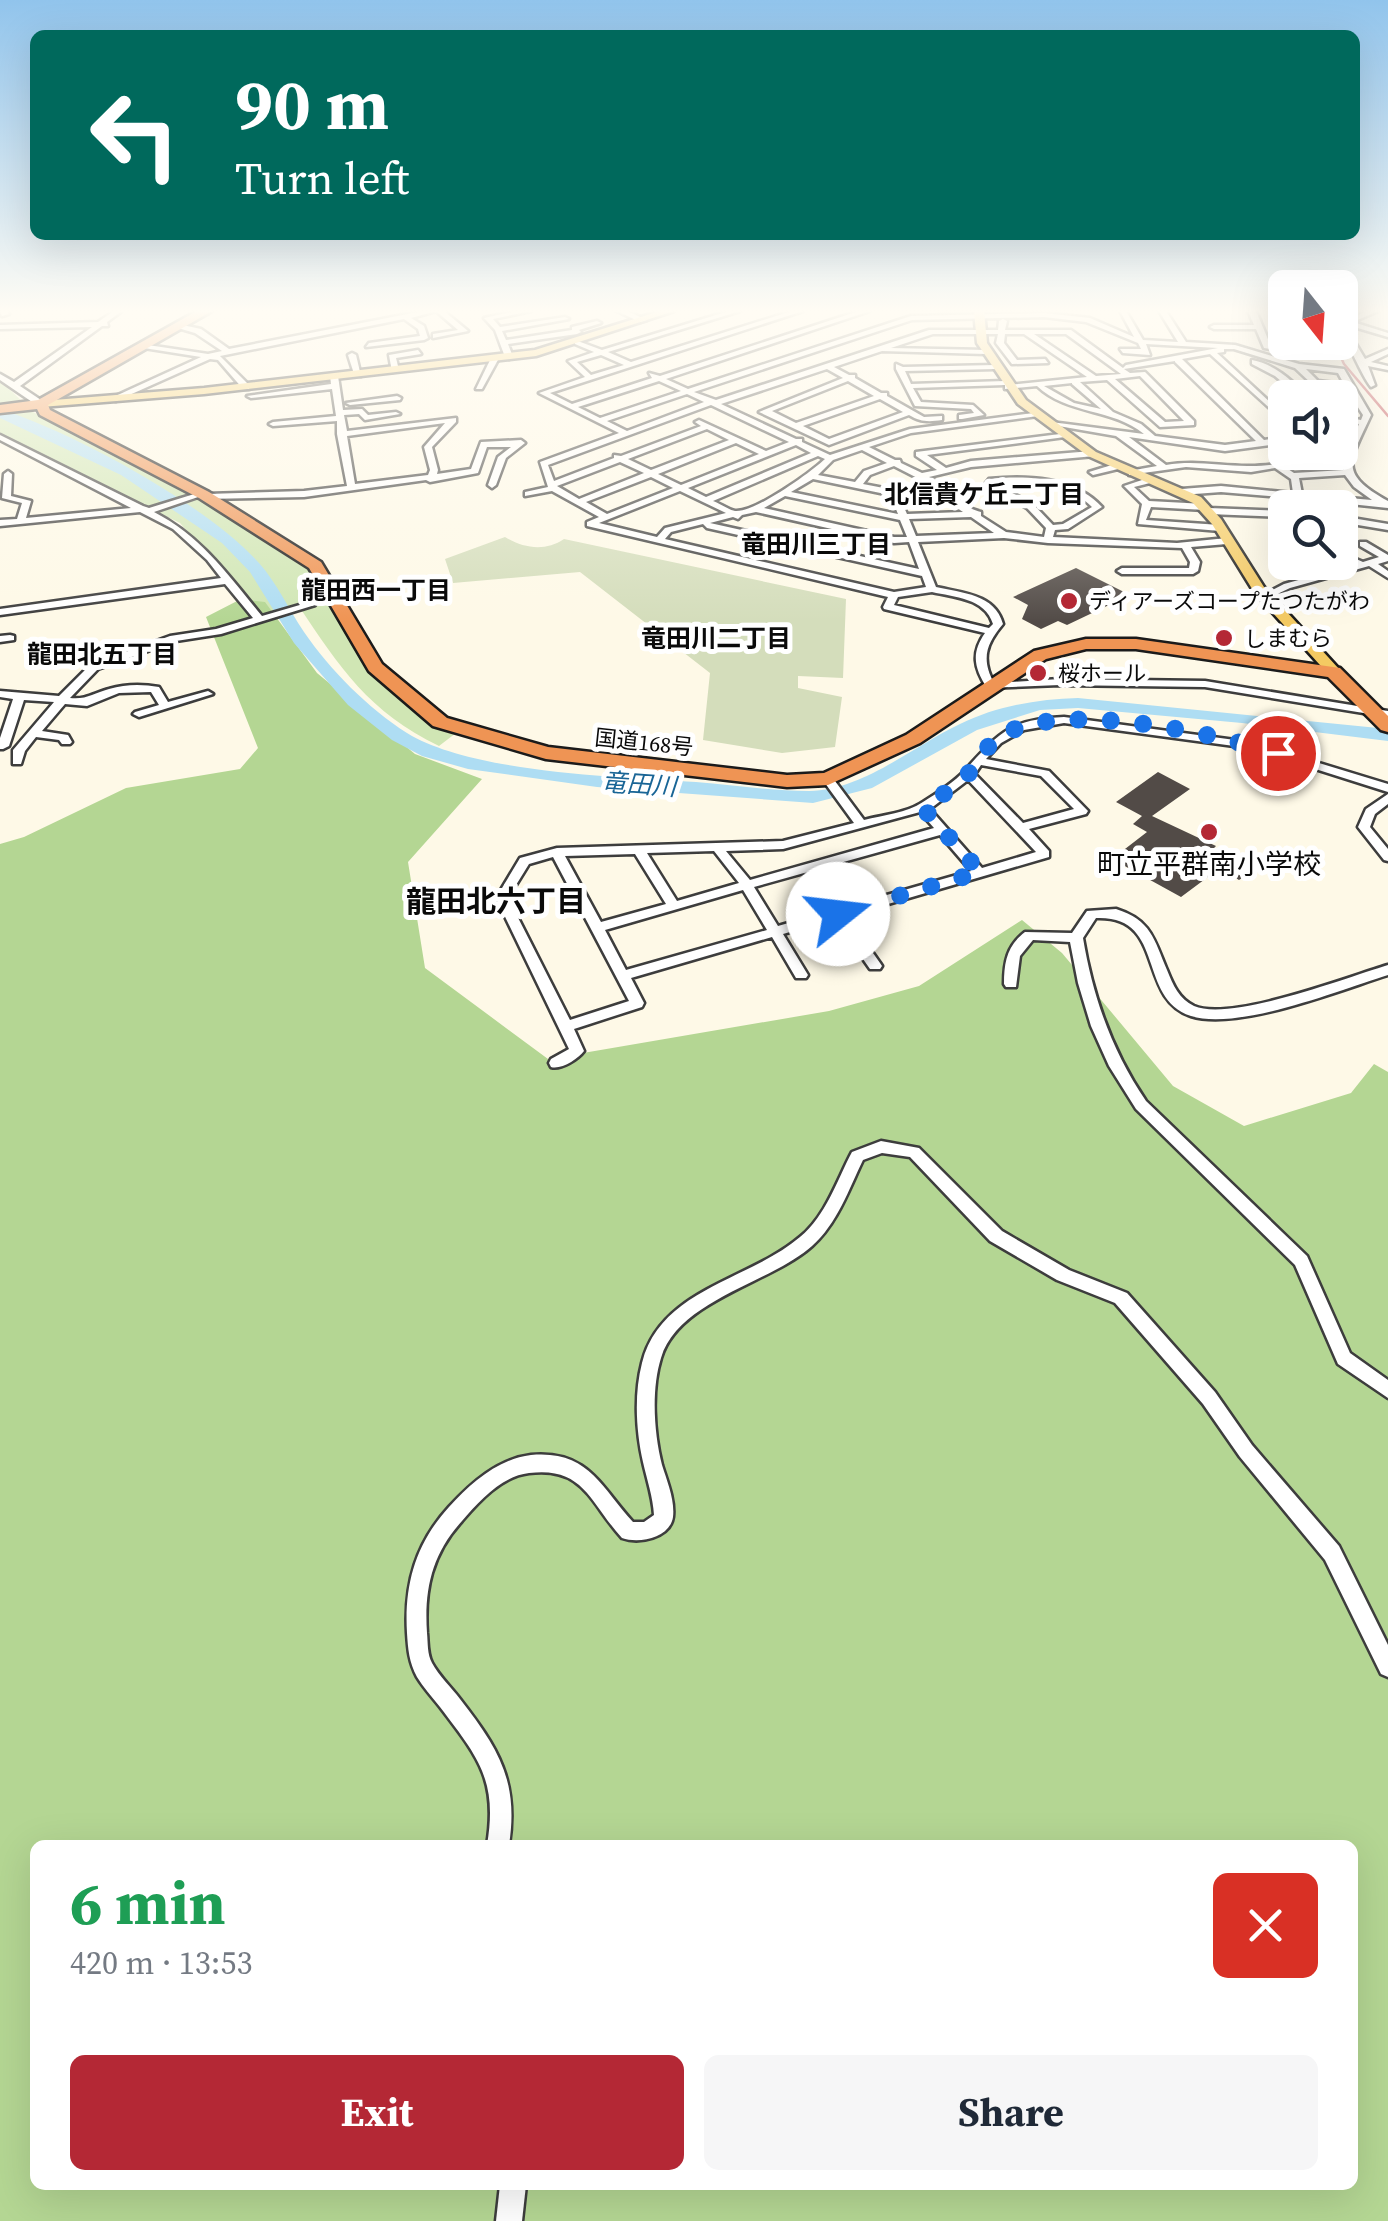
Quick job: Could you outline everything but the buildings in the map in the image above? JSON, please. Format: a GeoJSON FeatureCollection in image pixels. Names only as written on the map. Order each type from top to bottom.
{"type":"FeatureCollection","features":[{"type":"Feature","properties":{"kind":"highway","name":"国道168号"},"geometry":{"type":"LineString","coordinates":[[50,415],[302,554],[332,587],[375,667],[440,722],[546,754],[830,783],[913,739],[1040,655],[1086,644],[1136,644],[1334,672]]}},
{"type":"Feature","properties":{"kind":"highway"},"geometry":{"type":"LineString","coordinates":[[1334,672],[1384,719]]}},
{"type":"Feature","properties":{"kind":"main road"},"geometry":{"type":"LineString","coordinates":[[1039,415],[1092,454],[1181,492],[1213,517],[1266,596],[1334,672]]}},
{"type":"Feature","properties":{"kind":"street"},"geometry":{"type":"LineString","coordinates":[[273,424],[326,415]]}},
{"type":"Feature","properties":{"kind":"street"},"geometry":{"type":"LineString","coordinates":[[341,415],[352,486]]}},
{"type":"Feature","properties":{"kind":"street"},"geometry":{"type":"LineString","coordinates":[[363,415],[364,418],[391,415]]}},
{"type":"Feature","properties":{"kind":"street"},"geometry":{"type":"LineString","coordinates":[[590,415],[627,434]]}},
{"type":"Feature","properties":{"kind":"street"},"geometry":{"type":"LineString","coordinates":[[601,420],[616,415]]}},
{"type":"Feature","properties":{"kind":"street"},"geometry":{"type":"LineString","coordinates":[[607,518],[552,487],[543,464],[680,415]]}},
{"type":"Feature","properties":{"kind":"street"},"geometry":{"type":"LineString","coordinates":[[683,415],[766,454]]}},
{"type":"Feature","properties":{"kind":"street"},"geometry":{"type":"LineString","coordinates":[[742,415],[825,455]]}},
{"type":"Feature","properties":{"kind":"street"},"geometry":{"type":"LineString","coordinates":[[747,417],[754,415]]}},
{"type":"Feature","properties":{"kind":"street"},"geometry":{"type":"LineString","coordinates":[[773,415],[829,442],[903,415]]}},
{"type":"Feature","properties":{"kind":"street"},"geometry":{"type":"LineString","coordinates":[[796,426],[828,415]]}},
{"type":"Feature","properties":{"kind":"street"},"geometry":{"type":"LineString","coordinates":[[914,415],[923,420],[980,415]]}},
{"type":"Feature","properties":{"kind":"street"},"geometry":{"type":"LineString","coordinates":[[707,500],[825,455],[910,431],[1033,415]]}},
{"type":"Feature","properties":{"kind":"street"},"geometry":{"type":"LineString","coordinates":[[1114,415],[1133,418],[1152,437]]}},
{"type":"Feature","properties":{"kind":"street"},"geometry":{"type":"LineString","coordinates":[[1151,415],[1163,425],[1191,423],[1183,415]]}},
{"type":"Feature","properties":{"kind":"street"},"geometry":{"type":"LineString","coordinates":[[1233,415],[1262,444]]}},
{"type":"Feature","properties":{"kind":"street"},"geometry":{"type":"LineString","coordinates":[[1358,432],[1364,415]]}},
{"type":"Feature","properties":{"kind":"street"},"geometry":{"type":"LineString","coordinates":[[341,434],[452,420],[428,447],[434,470],[430,478]]}},
{"type":"Feature","properties":{"kind":"street"},"geometry":{"type":"LineString","coordinates":[[1358,423],[1363,424]]}},
{"type":"Feature","properties":{"kind":"street"},"geometry":{"type":"LineString","coordinates":[[1052,424],[1225,448],[1268,443]]}},
{"type":"Feature","properties":{"kind":"street"},"geometry":{"type":"LineString","coordinates":[[528,494],[708,426]]}},
{"type":"Feature","properties":{"kind":"street"},"geometry":{"type":"LineString","coordinates":[[382,428],[384,443]]}},
{"type":"Feature","properties":{"kind":"street"},"geometry":{"type":"LineString","coordinates":[[1117,432],[1164,467]]}},
{"type":"Feature","properties":{"kind":"street"},"geometry":{"type":"LineString","coordinates":[[944,470],[918,454],[1065,434]]}},
{"type":"Feature","properties":{"kind":"street"},"geometry":{"type":"LineString","coordinates":[[0,437],[176,527],[210,558],[224,581],[263,616]]}},
{"type":"Feature","properties":{"kind":"street"},"geometry":{"type":"LineString","coordinates":[[579,502],[736,440]]}},
{"type":"Feature","properties":{"kind":"street"},"geometry":{"type":"LineString","coordinates":[[799,441],[590,524],[894,595],[932,590],[984,602],[994,609],[998,624],[990,631],[979,658],[980,671],[991,686],[1060,682],[1205,684],[1384,719]]}},
{"type":"Feature","properties":{"kind":"street"},"geometry":{"type":"LineString","coordinates":[[0,522],[147,510],[217,493],[277,496],[430,478],[474,471],[487,443],[522,442],[502,457],[492,485]]}},
{"type":"Feature","properties":{"kind":"street"},"geometry":{"type":"LineString","coordinates":[[596,445],[738,516]]}},
{"type":"Feature","properties":{"kind":"street"},"geometry":{"type":"LineString","coordinates":[[862,447],[922,476],[940,493],[978,514],[1004,535]]}},
{"type":"Feature","properties":{"kind":"street"},"geometry":{"type":"LineString","coordinates":[[922,476],[944,470],[1092,454]]}},
{"type":"Feature","properties":{"kind":"street"},"geometry":{"type":"LineString","coordinates":[[660,540],[668,530],[756,509],[812,476],[825,455]]}},
{"type":"Feature","properties":{"kind":"street"},"geometry":{"type":"LineString","coordinates":[[858,485],[873,470],[896,462]]}},
{"type":"Feature","properties":{"kind":"street"},"geometry":{"type":"LineString","coordinates":[[1132,474],[1164,467],[1268,466]]}},
{"type":"Feature","properties":{"kind":"street"},"geometry":{"type":"LineString","coordinates":[[1093,472],[1115,467]]}},
{"type":"Feature","properties":{"kind":"street"},"geometry":{"type":"LineString","coordinates":[[1284,470],[1292,476],[1296,490]]}},
{"type":"Feature","properties":{"kind":"street"},"geometry":{"type":"LineString","coordinates":[[1292,476],[1327,470]]}},
{"type":"Feature","properties":{"kind":"street"},"geometry":{"type":"LineString","coordinates":[[1347,470],[1354,484],[1386,504]]}},
{"type":"Feature","properties":{"kind":"street"},"geometry":{"type":"LineString","coordinates":[[8,474],[6,498],[27,501],[21,520]]}},
{"type":"Feature","properties":{"kind":"street"},"geometry":{"type":"LineString","coordinates":[[812,476],[894,493],[940,493]]}},
{"type":"Feature","properties":{"kind":"street"},"geometry":{"type":"LineString","coordinates":[[1151,480],[1128,486],[1148,504],[1213,517],[1268,522]]}},
{"type":"Feature","properties":{"kind":"street"},"geometry":{"type":"LineString","coordinates":[[1031,481],[1070,490],[1098,504],[1050,534],[1030,506],[988,484],[1031,481]]}},
{"type":"Feature","properties":{"kind":"street"},"geometry":{"type":"LineString","coordinates":[[1181,492],[1221,489],[1268,497]]}},
{"type":"Feature","properties":{"kind":"street"},"geometry":{"type":"LineString","coordinates":[[784,493],[902,518],[978,514]]}},
{"type":"Feature","properties":{"kind":"street"},"geometry":{"type":"LineString","coordinates":[[894,493],[932,590]]}},
{"type":"Feature","properties":{"kind":"street"},"geometry":{"type":"LineString","coordinates":[[1358,503],[1386,504]]}},
{"type":"Feature","properties":{"kind":"street"},"geometry":{"type":"LineString","coordinates":[[1148,504],[1141,522],[1268,515]]}},
{"type":"Feature","properties":{"kind":"street"},"geometry":{"type":"LineString","coordinates":[[756,509],[910,542],[1050,534],[1092,545],[1227,541]]}},
{"type":"Feature","properties":{"kind":"street"},"geometry":{"type":"LineString","coordinates":[[1358,522],[1388,528]]}},
{"type":"Feature","properties":{"kind":"street"},"geometry":{"type":"LineString","coordinates":[[703,524],[923,574]]}},
{"type":"Feature","properties":{"kind":"street"},"geometry":{"type":"LineString","coordinates":[[786,569],[830,526]]}},
{"type":"Feature","properties":{"kind":"street"},"geometry":{"type":"LineString","coordinates":[[1363,544],[1388,558]]}},
{"type":"Feature","properties":{"kind":"street"},"geometry":{"type":"LineString","coordinates":[[1122,571],[1193,571],[1196,562],[1185,545]]}},
{"type":"Feature","properties":{"kind":"street"},"geometry":{"type":"LineString","coordinates":[[1266,596],[1388,558]]}},
{"type":"Feature","properties":{"kind":"street"},"geometry":{"type":"LineString","coordinates":[[1358,561],[1388,575]]}},
{"type":"Feature","properties":{"kind":"street"},"geometry":{"type":"LineString","coordinates":[[0,612],[224,581]]}},
{"type":"Feature","properties":{"kind":"street"},"geometry":{"type":"LineString","coordinates":[[332,587],[360,582]]}},
{"type":"Feature","properties":{"kind":"street"},"geometry":{"type":"LineString","coordinates":[[894,595],[888,608],[990,631]]}},
{"type":"Feature","properties":{"kind":"street"},"geometry":{"type":"LineString","coordinates":[[84,600],[90,612]]}},
{"type":"Feature","properties":{"kind":"street"},"geometry":{"type":"LineString","coordinates":[[17,762],[19,750],[94,667],[167,640],[310,606]]}},
{"type":"Feature","properties":{"kind":"street"},"geometry":{"type":"LineString","coordinates":[[0,694],[86,703],[96,695],[146,687],[155,689],[166,706]]}},
{"type":"Feature","properties":{"kind":"street"},"geometry":{"type":"LineString","coordinates":[[139,714],[208,694]]}},
{"type":"Feature","properties":{"kind":"street"},"geometry":{"type":"LineString","coordinates":[[3,746],[20,695]]}},
{"type":"Feature","properties":{"kind":"street"},"geometry":{"type":"LineString","coordinates":[[556,1063],[577,1051],[502,898],[524,861],[557,852],[783,845],[857,819],[923,808],[969,774],[997,736],[1045,720],[1111,723],[1250,745],[1388,788]]}},
{"type":"Feature","properties":{"kind":"street"},"geometry":{"type":"LineString","coordinates":[[33,733],[64,737],[66,742]]}},
{"type":"Feature","properties":{"kind":"street"},"geometry":{"type":"LineString","coordinates":[[980,762],[1045,772],[1082,811],[1020,828]]}},
{"type":"Feature","properties":{"kind":"street"},"geometry":{"type":"LineString","coordinates":[[625,975],[1045,854],[969,774]]}},
{"type":"Feature","properties":{"kind":"street"},"geometry":{"type":"LineString","coordinates":[[830,783],[857,819]]}},
{"type":"Feature","properties":{"kind":"street"},"geometry":{"type":"LineString","coordinates":[[1388,798],[1370,812],[1364,827],[1388,857]]}},
{"type":"Feature","properties":{"kind":"street"},"geometry":{"type":"LineString","coordinates":[[923,808],[980,872]]}},
{"type":"Feature","properties":{"kind":"street"},"geometry":{"type":"LineString","coordinates":[[598,927],[942,830]]}},
{"type":"Feature","properties":{"kind":"street"},"geometry":{"type":"LineString","coordinates":[[717,846],[746,884],[801,975]]}},
{"type":"Feature","properties":{"kind":"street"},"geometry":{"type":"LineString","coordinates":[[638,849],[673,905]]}},
{"type":"Feature","properties":{"kind":"street"},"geometry":{"type":"LineString","coordinates":[[557,852],[638,1002],[566,1026]]}},
{"type":"Feature","properties":{"kind":"street"},"geometry":{"type":"LineString","coordinates":[[1388,970],[1242,1012],[1196,1013],[1178,1004],[1144,930],[1132,919],[1110,912],[1092,914],[1076,938],[1089,1006],[1121,1078],[1141,1105],[1301,1261],[1344,1358],[1388,1390]]}},
{"type":"Feature","properties":{"kind":"street"},"geometry":{"type":"LineString","coordinates":[[838,914],[875,966]]}},
{"type":"Feature","properties":{"kind":"street"},"geometry":{"type":"LineString","coordinates":[[1011,984],[1010,961],[1017,944],[1030,934],[1076,938]]}},
{"type":"Feature","properties":{"kind":"street"},"geometry":{"type":"LineString","coordinates":[[499,1840],[504,1822],[497,1769],[475,1733],[420,1663],[414,1606],[420,1567],[432,1542],[466,1502],[515,1466],[553,1460],[583,1473],[609,1512],[629,1531],[646,1532],[663,1520],[664,1501],[652,1458],[647,1412],[651,1359],[660,1332],[690,1309],[806,1242],[822,1224],[858,1156],[881,1147],[914,1152],[996,1236],[1063,1275],[1121,1298],[1209,1398],[1246,1451],[1332,1553],[1388,1667]]}},
{"type":"Feature","properties":{"kind":"street"},"geometry":{"type":"LineString","coordinates":[[508,2221],[511,2190]]}},
{"type":"Feature","properties":{"kind":"green space"},"geometry":{"type":"Polygon","coordinates":[[[0,415],[38,415],[188,491],[318,573],[375,673],[432,723],[456,733],[439,746],[393,718],[358,686],[298,605],[259,614],[180,523],[0,435],[0,415]]]}},
{"type":"Feature","properties":{"kind":"green space"},"geometry":{"type":"Polygon","coordinates":[[[505,537],[534,547],[564,539],[846,599],[843,678],[798,676],[798,688],[842,697],[835,747],[782,753],[703,740],[710,673],[580,572],[453,583],[445,559],[505,537]]]}},
{"type":"Feature","properties":{"kind":"green space"},"geometry":{"type":"Polygon","coordinates":[[[241,599],[265,602],[317,673],[415,754],[482,779],[408,862],[425,968],[548,1059],[829,1011],[919,986],[1022,920],[1062,953],[1173,1086],[1244,1126],[1351,1093],[1374,1064],[1388,1072],[1388,2221],[0,2221],[0,844],[24,837],[126,788],[240,769],[258,748],[206,617],[241,599]]]}},
{"type":"Feature","properties":{"kind":"waterway","name":"竜田川"},"geometry":{"type":"LineString","coordinates":[[4,415],[126,472],[228,540],[256,569],[300,639],[354,701],[399,736],[429,752],[468,763],[597,781],[813,797],[865,784],[970,726],[1038,705],[1078,703],[1242,717],[1388,735]]}},
{"type":"Feature","properties":{"kind":"place","name":"ディアーズコープたつたがわ"},"geometry":{"type":"Point","coordinates":[1069,601]}},
{"type":"Feature","properties":{"kind":"place","name":"しまむら"},"geometry":{"type":"Point","coordinates":[1224,638]}},
{"type":"Feature","properties":{"kind":"place","name":"桜ホール"},"geometry":{"type":"Point","coordinates":[1038,673]}},
{"type":"Feature","properties":{"kind":"place","name":"町立平群南小学校"},"geometry":{"type":"Point","coordinates":[1209,832]}},
{"type":"Feature","properties":{"kind":"district","name":"北信貴ケ丘二丁目"},"geometry":{"type":"Point","coordinates":[984,494]}},
{"type":"Feature","properties":{"kind":"district","name":"竜田川三丁目"},"geometry":{"type":"Point","coordinates":[816,544]}},
{"type":"Feature","properties":{"kind":"district","name":"龍田西一丁目"},"geometry":{"type":"Point","coordinates":[376,590]}},
{"type":"Feature","properties":{"kind":"district","name":"竜田川二丁目"},"geometry":{"type":"Point","coordinates":[716,638]}},
{"type":"Feature","properties":{"kind":"district","name":"龍田北五丁目"},"geometry":{"type":"Point","coordinates":[102,654]}},
{"type":"Feature","properties":{"kind":"district","name":"龍田北六丁目"},"geometry":{"type":"Point","coordinates":[496,901]}},
{"type":"Feature","properties":{"kind":"route"},"geometry":{"type":"LineString","coordinates":[[838,914],[980,872],[923,808],[969,774],[997,736],[1045,720],[1087,721],[1188,734],[1278,753]]}}]}
